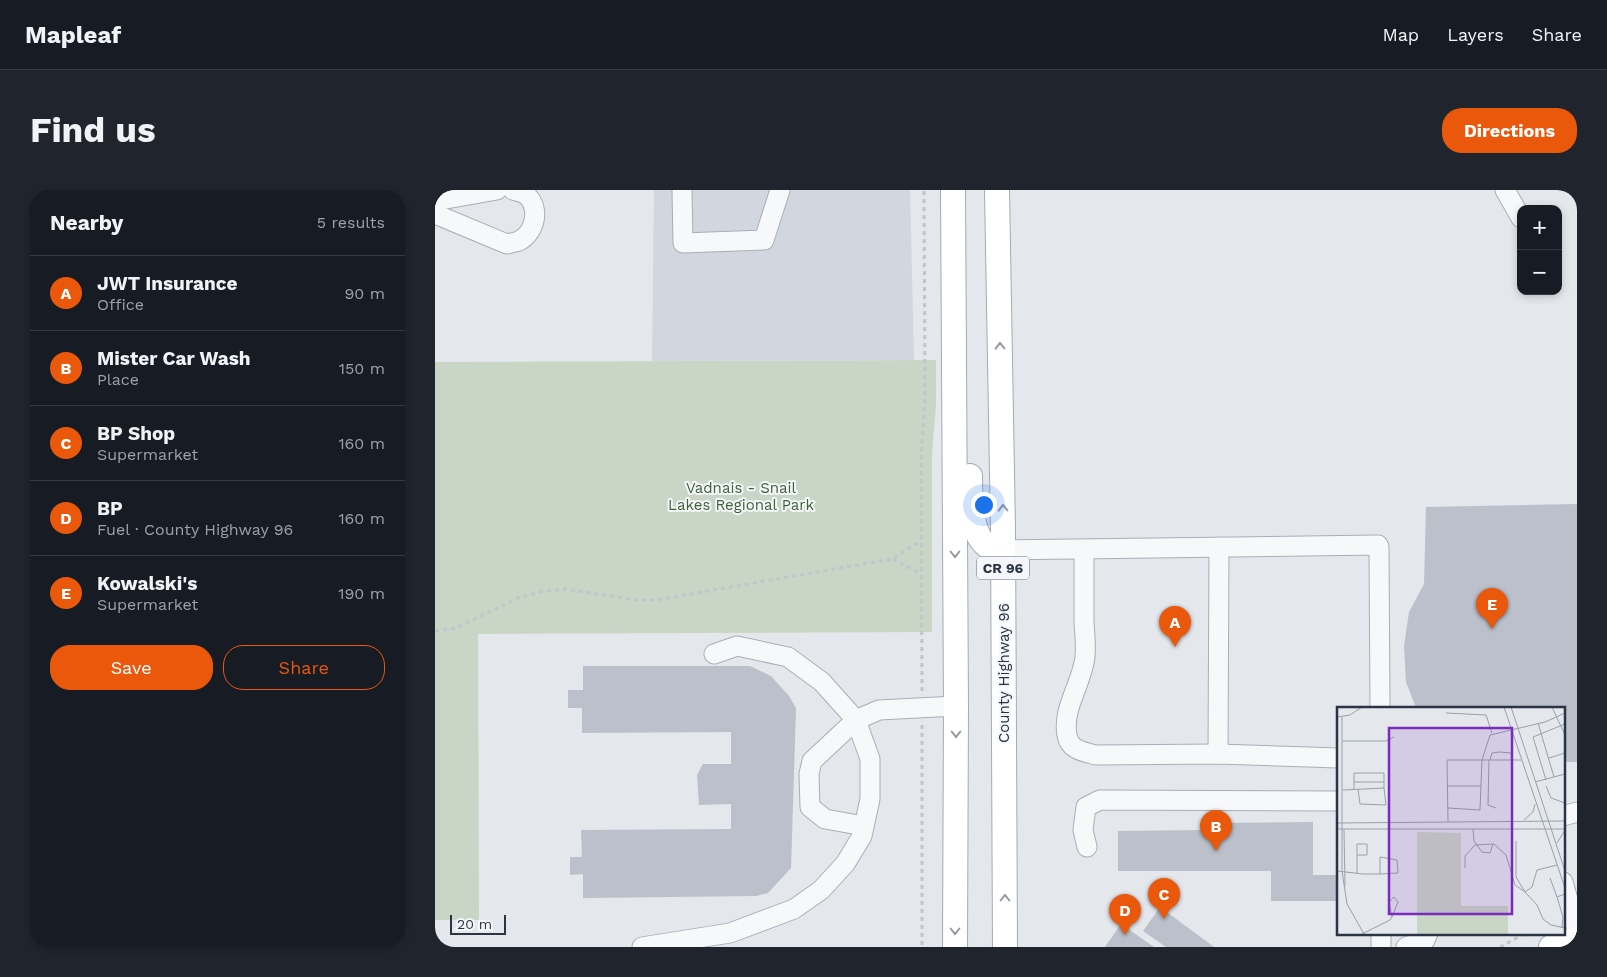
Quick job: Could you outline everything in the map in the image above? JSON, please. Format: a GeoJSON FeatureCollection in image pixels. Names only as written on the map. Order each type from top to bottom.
{"type":"FeatureCollection","features":[{"type":"Feature","properties":{"kind":"main road","name":"CR 96"},"geometry":{"type":"LineString","coordinates":[[953,190],[956,706],[955,947]]}},
{"type":"Feature","properties":{"kind":"main road","name":"County Highway 96"},"geometry":{"type":"LineString","coordinates":[[997,190],[1003,550],[1005,947]]}},
{"type":"Feature","properties":{"kind":"main road"},"geometry":{"type":"LineString","coordinates":[[954,226],[969,331],[970,492],[972,513],[977,531],[984,544],[993,549],[1003,550]]}},
{"type":"Feature","properties":{"kind":"main road"},"geometry":{"type":"LineString","coordinates":[[1551,947],[1577,939]]}},
{"type":"Feature","properties":{"kind":"street"},"geometry":{"type":"LineString","coordinates":[[435,201],[497,190]]}},
{"type":"Feature","properties":{"kind":"street"},"geometry":{"type":"LineString","coordinates":[[435,214],[507,244],[519,240],[529,232],[535,219],[533,205],[525,194],[513,190]]}},
{"type":"Feature","properties":{"kind":"street"},"geometry":{"type":"LineString","coordinates":[[682,190],[683,243],[764,240],[780,190]]}},
{"type":"Feature","properties":{"kind":"street"},"geometry":{"type":"LineString","coordinates":[[1505,190],[1517,211]]}},
{"type":"Feature","properties":{"kind":"street"},"geometry":{"type":"LineString","coordinates":[[1003,550],[1378,545],[1380,707]]}},
{"type":"Feature","properties":{"kind":"street"},"geometry":{"type":"LineString","coordinates":[[1218,754],[1219,547]]}},
{"type":"Feature","properties":{"kind":"street"},"geometry":{"type":"LineString","coordinates":[[1083,550],[1085,656],[1080,679],[1070,702],[1067,718],[1067,736],[1072,747],[1081,752],[1096,755],[1218,754],[1337,758]]}},
{"type":"Feature","properties":{"kind":"street"},"geometry":{"type":"LineString","coordinates":[[642,947],[730,933],[794,909],[821,890],[845,864],[862,836],[870,799],[870,759],[856,720],[823,682],[788,657],[737,646],[714,654]]}},
{"type":"Feature","properties":{"kind":"street"},"geometry":{"type":"LineString","coordinates":[[864,826],[825,819],[810,807],[809,774],[812,761],[856,720],[879,710],[956,706]]}},
{"type":"Feature","properties":{"kind":"street"},"geometry":{"type":"LineString","coordinates":[[1087,847],[1083,830],[1086,807],[1100,800],[1337,801]]}},
{"type":"Feature","properties":{"kind":"street"},"geometry":{"type":"LineString","coordinates":[[1565,889],[1577,930]]}},
{"type":"Feature","properties":{"kind":"street"},"geometry":{"type":"LineString","coordinates":[[1381,934],[1381,947]]}},
{"type":"Feature","properties":{"kind":"street"},"geometry":{"type":"LineString","coordinates":[[1407,947],[1425,940],[1428,934]]}},
{"type":"Feature","properties":{"kind":"path"},"geometry":{"type":"LineString","coordinates":[[922,947],[921,460],[925,397],[925,190]]}},
{"type":"Feature","properties":{"kind":"path"},"geometry":{"type":"LineString","coordinates":[[435,631],[456,628],[518,598],[544,591],[565,589],[636,600],[656,600],[892,559],[921,541]]}},
{"type":"Feature","properties":{"kind":"path"},"geometry":{"type":"LineString","coordinates":[[892,559],[921,574]]}},
{"type":"Feature","properties":{"kind":"path"},"geometry":{"type":"LineString","coordinates":[[1501,947],[1524,934]]}},
{"type":"Feature","properties":{"kind":"shaded area"},"geometry":{"type":"Polygon","coordinates":[[[654,190],[910,190],[914,360],[652,361],[654,190]]]}},
{"type":"Feature","properties":{"kind":"green space","name":"Vadnais - Snail Lakes Regional Park"},"geometry":{"type":"Polygon","coordinates":[[[936,360],[936,404],[932,455],[932,632],[478,634],[479,920],[435,920],[435,362],[936,360]]]}},
{"type":"Feature","properties":{"kind":"building"},"geometry":{"type":"Polygon","coordinates":[[[1577,504],[1577,762],[1565,762],[1565,707],[1416,707],[1406,682],[1404,646],[1409,612],[1424,584],[1426,507],[1577,504]]]}},
{"type":"Feature","properties":{"kind":"building"},"geometry":{"type":"Polygon","coordinates":[[[583,666],[750,666],[771,676],[789,696],[796,708],[791,868],[768,893],[756,896],[583,898],[583,874],[570,875],[570,857],[582,857],[581,830],[731,829],[731,804],[699,805],[697,775],[703,764],[731,764],[731,732],[582,733],[582,708],[568,708],[568,690],[583,690],[583,666]]]}},
{"type":"Feature","properties":{"kind":"building"},"geometry":{"type":"Polygon","coordinates":[[[1313,822],[1313,875],[1337,875],[1337,901],[1271,901],[1271,871],[1118,871],[1118,831],[1208,830],[1208,823],[1313,822]]]}},
{"type":"Feature","properties":{"kind":"building"},"geometry":{"type":"Polygon","coordinates":[[[1160,907],[1214,947],[1166,947],[1143,931],[1160,907]]]}},
{"type":"Feature","properties":{"kind":"building"},"geometry":{"type":"Polygon","coordinates":[[[1121,924],[1154,947],[1105,947],[1121,924]]]}},
{"type":"Feature","properties":{"kind":"place","name":"Kowalski's"},"geometry":{"type":"Point","coordinates":[1492,629]}},
{"type":"Feature","properties":{"kind":"place","name":"JWT Insurance"},"geometry":{"type":"Point","coordinates":[1175,647]}},
{"type":"Feature","properties":{"kind":"place","name":"Mister Car Wash"},"geometry":{"type":"Point","coordinates":[1216,851]}},
{"type":"Feature","properties":{"kind":"place","name":"BP Shop"},"geometry":{"type":"Point","coordinates":[1164,919]}},
{"type":"Feature","properties":{"kind":"place","name":"BP"},"geometry":{"type":"Point","coordinates":[1125,935]}}]}
